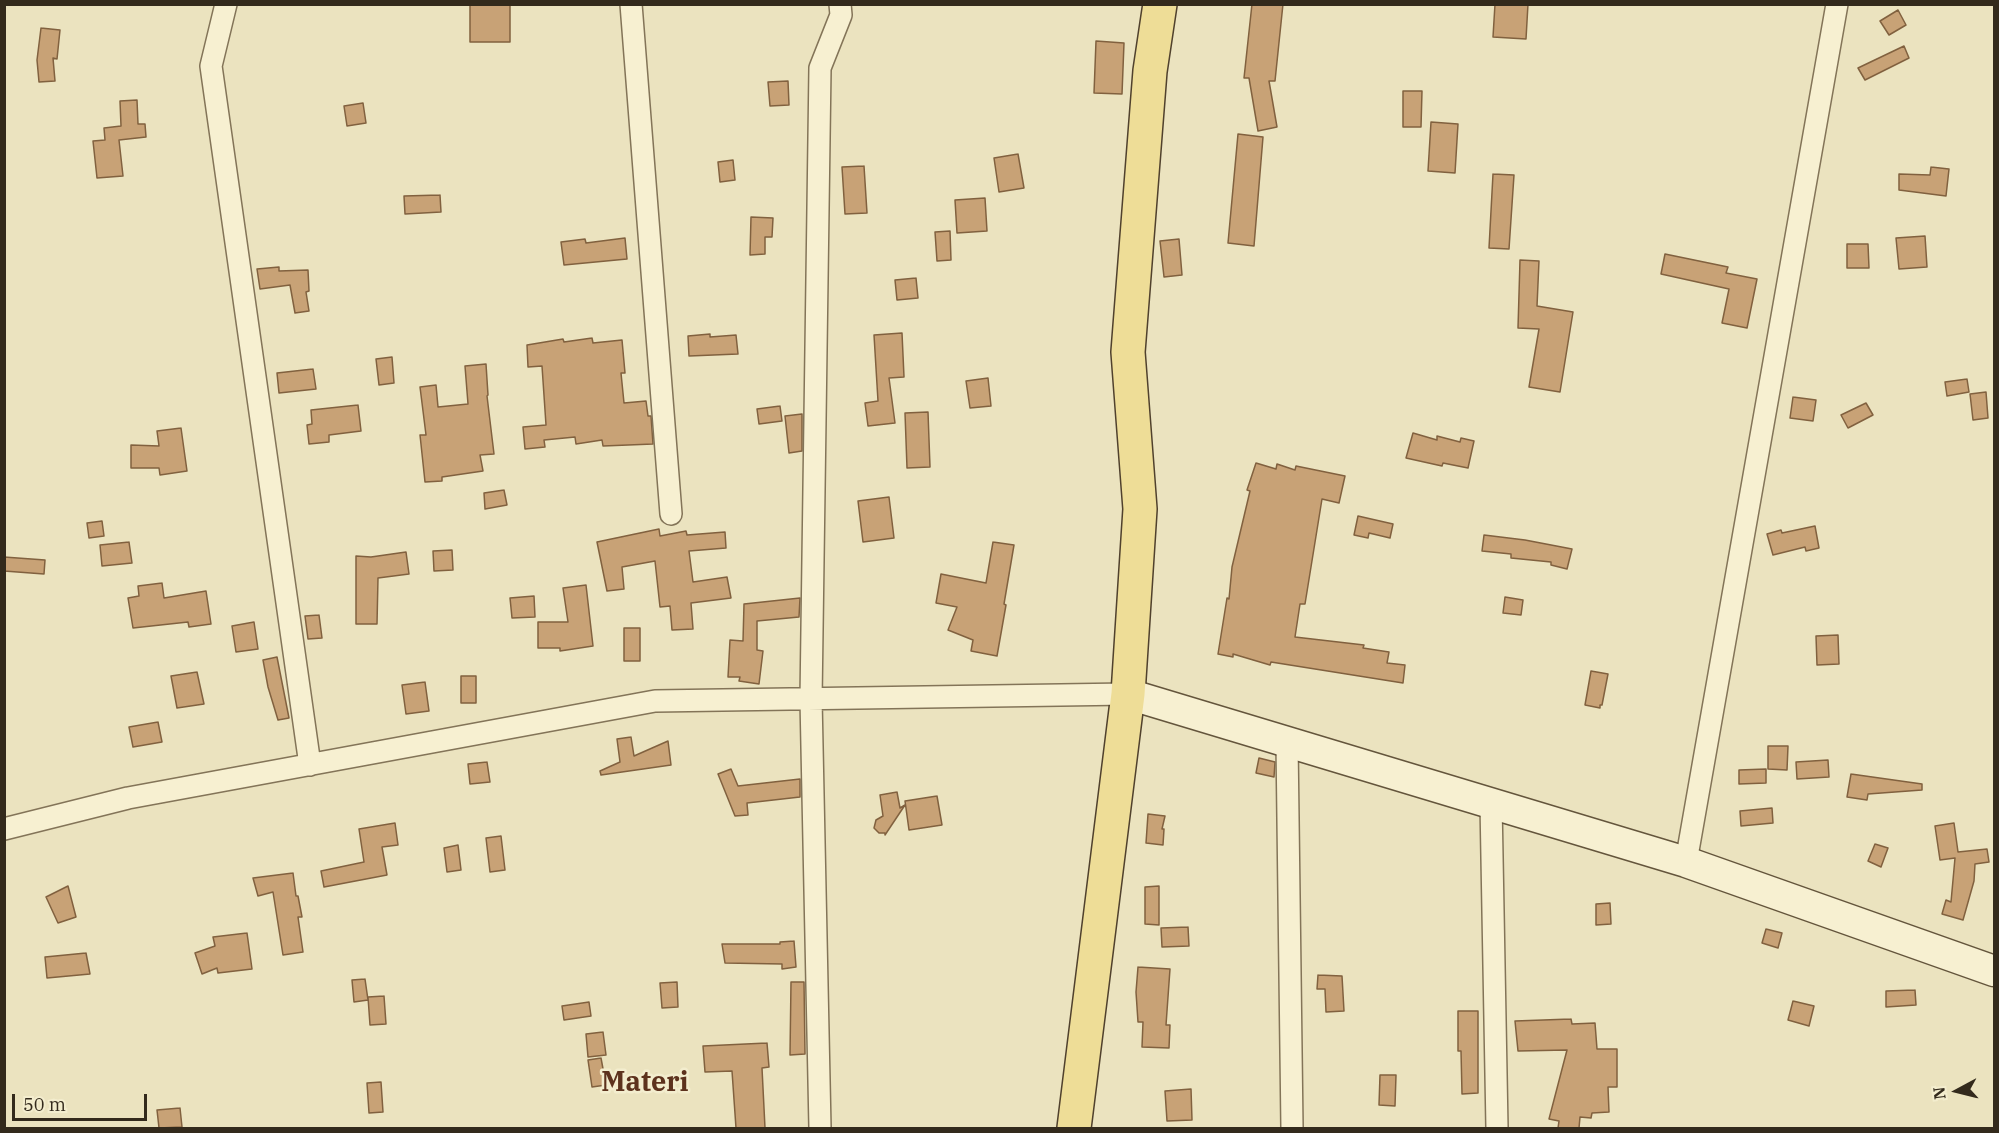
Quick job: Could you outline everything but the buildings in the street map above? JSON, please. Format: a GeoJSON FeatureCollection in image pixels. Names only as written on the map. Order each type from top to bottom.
{"type":"FeatureCollection","features":[{"type":"Feature","properties":{"kind":"main road"},"geometry":{"type":"LineString","coordinates":[[1074,1128],[1128,694],[1140,509],[1128,351],[1150,71],[1160,4]]}},
{"type":"Feature","properties":{"kind":"main road"},"geometry":{"type":"LineString","coordinates":[[1128,694],[1686,862],[1995,971]]}},
{"type":"Feature","properties":{"kind":"street"},"geometry":{"type":"LineString","coordinates":[[226,4],[211,66],[310,765]]}},
{"type":"Feature","properties":{"kind":"street"},"geometry":{"type":"LineString","coordinates":[[631,4],[671,514]]}},
{"type":"Feature","properties":{"kind":"street"},"geometry":{"type":"LineString","coordinates":[[820,1128],[811,699],[820,68],[841,15],[840,4]]}},
{"type":"Feature","properties":{"kind":"street"},"geometry":{"type":"LineString","coordinates":[[1686,862],[1837,4]]}},
{"type":"Feature","properties":{"kind":"street"},"geometry":{"type":"LineString","coordinates":[[4,829],[128,798],[655,701],[1128,694]]}},
{"type":"Feature","properties":{"kind":"street"},"geometry":{"type":"LineString","coordinates":[[1287,742],[1292,1128]]}},
{"type":"Feature","properties":{"kind":"street"},"geometry":{"type":"LineString","coordinates":[[1491,803],[1497,1128]]}},
{"type":"Feature","properties":{"kind":"district","name":"Materi"},"geometry":{"type":"Point","coordinates":[645,1083]}}]}
